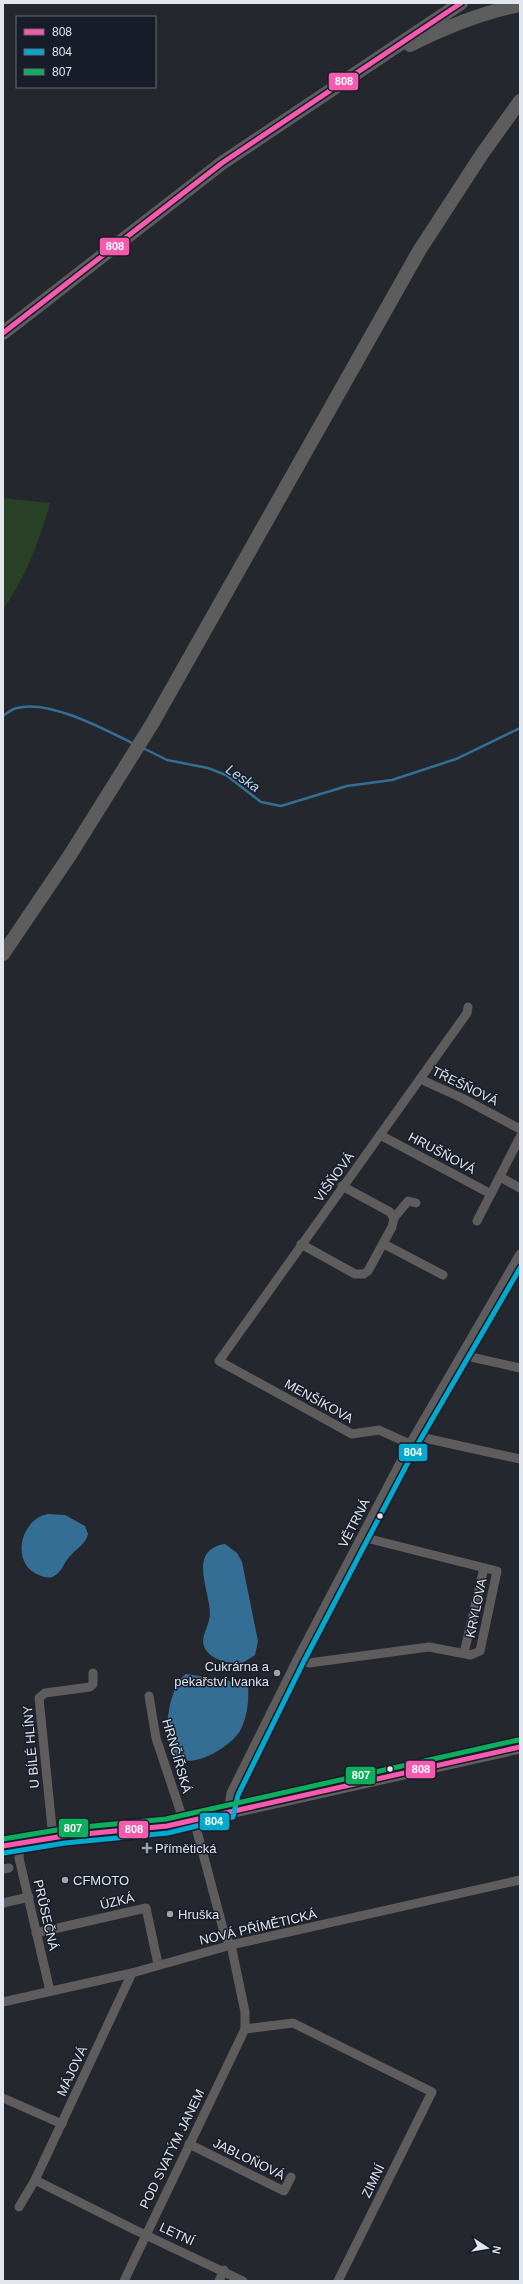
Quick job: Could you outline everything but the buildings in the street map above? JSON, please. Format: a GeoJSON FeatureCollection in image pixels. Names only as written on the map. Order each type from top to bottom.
{"type":"FeatureCollection","features":[{"type":"Feature","properties":{"kind":"main road"},"geometry":{"type":"LineString","coordinates":[[3,333],[222,163],[461,3]]}},
{"type":"Feature","properties":{"kind":"main road"},"geometry":{"type":"LineString","coordinates":[[365,68],[447,27],[476,16],[520,5]]}},
{"type":"Feature","properties":{"kind":"main road"},"geometry":{"type":"LineString","coordinates":[[3,954],[152,724],[419,251],[482,154],[520,102]]}},
{"type":"Feature","properties":{"kind":"main road"},"geometry":{"type":"LineString","coordinates":[[3,1846],[53,1838],[189,1821],[520,1747]]}},
{"type":"Feature","properties":{"kind":"street","name":"VIŠŇOVÁ"},"geometry":{"type":"LineString","coordinates":[[219,1361],[342,1186],[420,1079],[467,1012],[468,1007]]}},
{"type":"Feature","properties":{"kind":"street","name":"TŘEŠŇOVÁ"},"geometry":{"type":"LineString","coordinates":[[420,1079],[462,1098],[520,1129]]}},
{"type":"Feature","properties":{"kind":"street","name":"HRUŠŇOVÁ"},"geometry":{"type":"LineString","coordinates":[[380,1135],[491,1194]]}},
{"type":"Feature","properties":{"kind":"street"},"geometry":{"type":"LineString","coordinates":[[477,1221],[520,1137]]}},
{"type":"Feature","properties":{"kind":"street"},"geometry":{"type":"LineString","coordinates":[[500,1177],[520,1188]]}},
{"type":"Feature","properties":{"kind":"street"},"geometry":{"type":"LineString","coordinates":[[342,1186],[390,1212],[394,1218]]}},
{"type":"Feature","properties":{"kind":"street"},"geometry":{"type":"LineString","coordinates":[[301,1244],[359,1275],[368,1271],[384,1244],[392,1227],[394,1218],[408,1202],[416,1203]]}},
{"type":"Feature","properties":{"kind":"street"},"geometry":{"type":"LineString","coordinates":[[384,1244],[443,1275]]}},
{"type":"Feature","properties":{"kind":"street","name":"VĚTRNÁ"},"geometry":{"type":"LineString","coordinates":[[228,1812],[231,1793],[298,1658],[410,1444],[520,1254]]}},
{"type":"Feature","properties":{"kind":"street"},"geometry":{"type":"LineString","coordinates":[[462,1355],[520,1368]]}},
{"type":"Feature","properties":{"kind":"street","name":"MENŠÍKOVA"},"geometry":{"type":"LineString","coordinates":[[219,1361],[352,1434],[380,1430],[410,1444]]}},
{"type":"Feature","properties":{"kind":"street"},"geometry":{"type":"LineString","coordinates":[[417,1433],[429,1439],[520,1459]]}},
{"type":"Feature","properties":{"kind":"street","name":"KRYLOVA"},"geometry":{"type":"LineString","coordinates":[[298,1658],[309,1663],[429,1647],[471,1655],[480,1651],[497,1571],[362,1537]]}},
{"type":"Feature","properties":{"kind":"street"},"geometry":{"type":"LineString","coordinates":[[464,1654],[484,1568]]}},
{"type":"Feature","properties":{"kind":"street","name":"U BÍLÉ HLÍNY"},"geometry":{"type":"LineString","coordinates":[[53,1838],[39,1698],[45,1693],[90,1687],[93,1684],[93,1673]]}},
{"type":"Feature","properties":{"kind":"street","name":"HRNČÍŘSKÁ"},"geometry":{"type":"LineString","coordinates":[[149,1696],[156,1738],[189,1821]]}},
{"type":"Feature","properties":{"kind":"street","name":"POD SVATÝM JANEM"},"geometry":{"type":"LineString","coordinates":[[124,2281],[245,2029],[245,2012],[231,1945],[225,1936],[189,1821]]}},
{"type":"Feature","properties":{"kind":"street","name":"PRŮSEČNÁ"},"geometry":{"type":"LineString","coordinates":[[20,1844],[19,1858],[50,1991]]}},
{"type":"Feature","properties":{"kind":"street","name":"NOVÁ PŘÍMĚTICKÁ"},"geometry":{"type":"LineString","coordinates":[[3,2002],[132,1973],[158,1964],[231,1945],[520,1880]]}},
{"type":"Feature","properties":{"kind":"street"},"geometry":{"type":"LineString","coordinates":[[3,1903],[29,1897]]}},
{"type":"Feature","properties":{"kind":"street","name":"ÚZKÁ"},"geometry":{"type":"LineString","coordinates":[[36,1933],[146,1908],[158,1964]]}},
{"type":"Feature","properties":{"kind":"street","name":"MÁJOVÁ"},"geometry":{"type":"LineString","coordinates":[[19,2208],[35,2180],[62,2124],[132,1973]]}},
{"type":"Feature","properties":{"kind":"street","name":"ZIMNÍ"},"geometry":{"type":"LineString","coordinates":[[245,2029],[293,2022],[432,2092],[338,2281]]}},
{"type":"Feature","properties":{"kind":"street"},"geometry":{"type":"LineString","coordinates":[[3,2098],[62,2124]]}},
{"type":"Feature","properties":{"kind":"street","name":"JABLOŇOVÁ"},"geometry":{"type":"LineString","coordinates":[[189,2144],[284,2191],[291,2177]]}},
{"type":"Feature","properties":{"kind":"street","name":"LETNÍ"},"geometry":{"type":"LineString","coordinates":[[35,2180],[224,2270],[243,2281]]}},
{"type":"Feature","properties":{"kind":"street"},"geometry":{"type":"LineString","coordinates":[[219,2281],[224,2270]]}},
{"type":"Feature","properties":{"kind":"green space"},"geometry":{"type":"Polygon","coordinates":[[[3,498],[50,503],[42,531],[25,572],[3,610],[3,498]]]}},
{"type":"Feature","properties":{"kind":"water"},"geometry":{"type":"Polygon","coordinates":[[[48,1514],[65,1515],[85,1526],[88,1534],[85,1541],[69,1557],[59,1573],[48,1578],[39,1575],[30,1569],[24,1562],[22,1542],[25,1533],[31,1524],[38,1518],[48,1514]]]}},
{"type":"Feature","properties":{"kind":"water"},"geometry":{"type":"Polygon","coordinates":[[[225,1544],[237,1553],[242,1562],[258,1641],[255,1655],[241,1664],[225,1662],[214,1657],[206,1651],[203,1643],[210,1614],[203,1572],[204,1562],[207,1554],[213,1548],[225,1544]]]}},
{"type":"Feature","properties":{"kind":"water"},"geometry":{"type":"Polygon","coordinates":[[[186,1674],[248,1684],[248,1701],[247,1712],[241,1729],[231,1741],[223,1748],[204,1758],[186,1761],[179,1758],[173,1751],[169,1741],[168,1715],[175,1690],[180,1680],[186,1674]]]}},
{"type":"Feature","properties":{"kind":"waterway","name":"Leska"},"geometry":{"type":"LineString","coordinates":[[3,716],[11,710],[17,708],[30,706],[45,708],[77,717],[134,744]]}},
{"type":"Feature","properties":{"kind":"waterway","name":"Leska"},"geometry":{"type":"LineString","coordinates":[[143,748],[167,760],[208,768],[226,775],[261,802],[281,806],[347,786],[392,780],[456,759],[520,728]]}},
{"type":"Feature","properties":{"kind":"transit line","name":"808"},"geometry":{"type":"LineString","coordinates":[[3,333],[222,163],[461,3]]}},
{"type":"Feature","properties":{"kind":"transit line","name":"804"},"geometry":{"type":"LineString","coordinates":[[4,1853],[65,1843],[168,1833],[233,1817],[238,1795],[304,1661],[416,1447],[520,1268]]}},
{"type":"Feature","properties":{"kind":"transit line","name":"807"},"geometry":{"type":"LineString","coordinates":[[3,1839],[63,1829],[166,1819],[518,1740]]}},
{"type":"Feature","properties":{"kind":"transit line","name":"808"},"geometry":{"type":"LineString","coordinates":[[3,1846],[64,1836],[167,1826],[520,1747]]}},
{"type":"Feature","properties":{"kind":"place","name":"Cukrárna a pekařství Ivanka"},"geometry":{"type":"Point","coordinates":[277,1673]}},
{"type":"Feature","properties":{"kind":"place","name":"Přímětická"},"geometry":{"type":"Point","coordinates":[147,1848]}},
{"type":"Feature","properties":{"kind":"place","name":"CFMOTO"},"geometry":{"type":"Point","coordinates":[65,1880]}},
{"type":"Feature","properties":{"kind":"place","name":"Hruška"},"geometry":{"type":"Point","coordinates":[170,1914]}}]}
